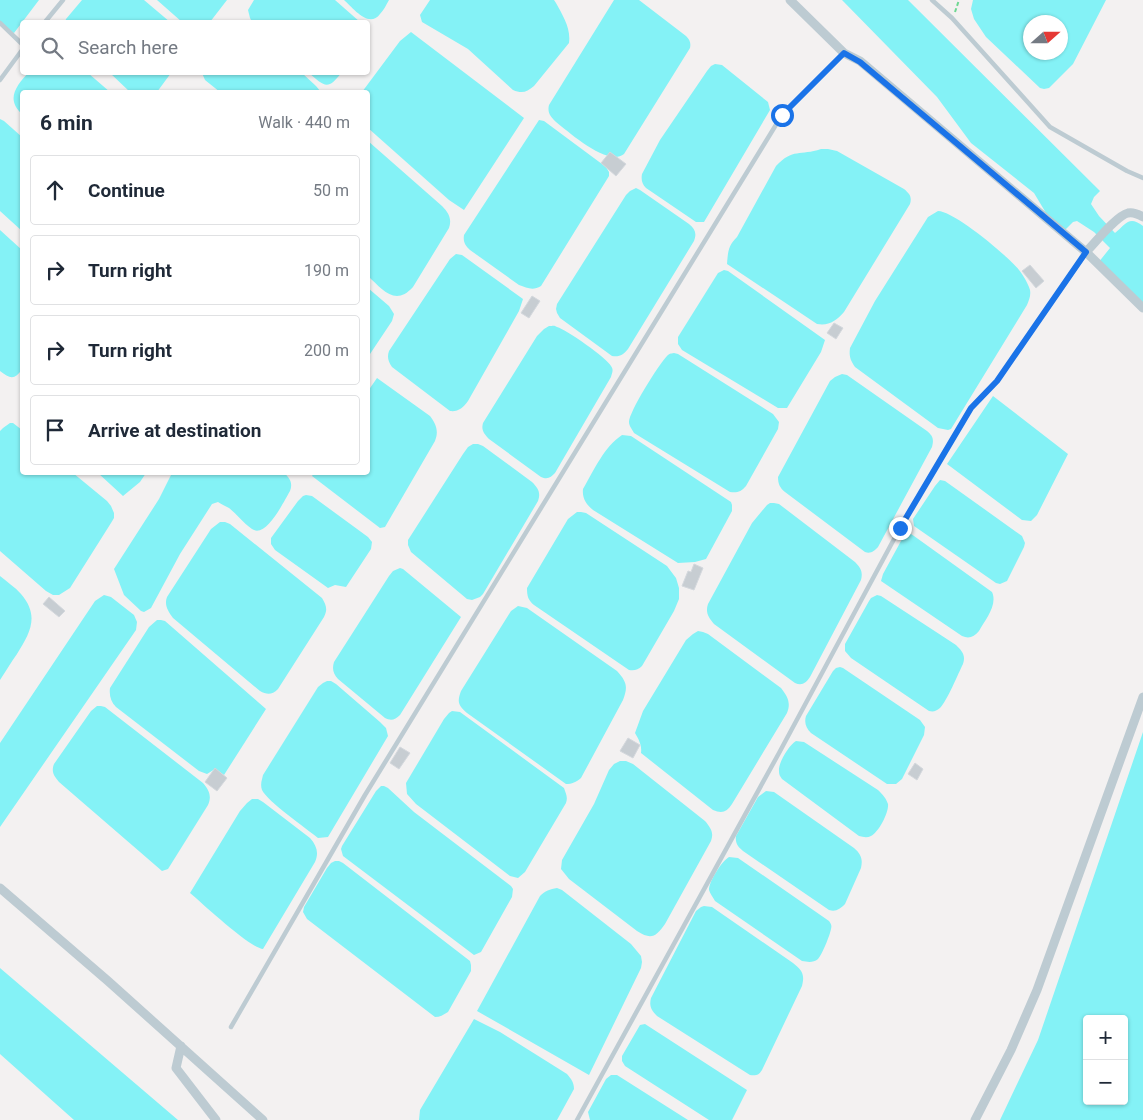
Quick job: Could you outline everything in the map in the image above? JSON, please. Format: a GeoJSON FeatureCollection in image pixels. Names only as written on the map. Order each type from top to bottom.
{"type":"FeatureCollection","features":[{"type":"Feature","properties":{"kind":"street"},"geometry":{"type":"LineString","coordinates":[[790,0],[844,53],[860,62],[1086,252],[1143,308]]}},
{"type":"Feature","properties":{"kind":"street"},"geometry":{"type":"LineString","coordinates":[[1095,242],[1121,216],[1132,213],[1143,217]]}},
{"type":"Feature","properties":{"kind":"street"},"geometry":{"type":"LineString","coordinates":[[975,1120],[1011,1050],[1037,990],[1143,698]]}},
{"type":"Feature","properties":{"kind":"street"},"geometry":{"type":"LineString","coordinates":[[0,888],[100,974],[263,1120]]}},
{"type":"Feature","properties":{"kind":"street"},"geometry":{"type":"LineString","coordinates":[[181,1046],[176,1068],[216,1120]]}},
{"type":"Feature","properties":{"kind":"lane"},"geometry":{"type":"LineString","coordinates":[[47,20],[63,0]]}},
{"type":"Feature","properties":{"kind":"lane"},"geometry":{"type":"LineString","coordinates":[[932,0],[952,18],[1050,127],[1127,171],[1143,178]]}},
{"type":"Feature","properties":{"kind":"lane"},"geometry":{"type":"LineString","coordinates":[[0,23],[20,42]]}},
{"type":"Feature","properties":{"kind":"lane"},"geometry":{"type":"LineString","coordinates":[[0,80],[20,53]]}},
{"type":"Feature","properties":{"kind":"lane"},"geometry":{"type":"LineString","coordinates":[[231,1027],[365,795],[782,115],[844,53]]}},
{"type":"Feature","properties":{"kind":"lane"},"geometry":{"type":"LineString","coordinates":[[577,1120],[905,520],[971,408],[997,381],[1086,252],[1095,242]]}},
{"type":"Feature","properties":{"kind":"path"},"geometry":{"type":"LineString","coordinates":[[952,18],[959,0]]}},
{"type":"Feature","properties":{"kind":"water"},"geometry":{"type":"Polygon","coordinates":[[[0,0],[39,0],[24,20],[20,20],[20,25],[14,33],[6,30],[0,24],[0,0]]]}},
{"type":"Feature","properties":{"kind":"water"},"geometry":{"type":"Polygon","coordinates":[[[82,0],[144,0],[168,20],[66,20],[82,0]]]}},
{"type":"Feature","properties":{"kind":"water"},"geometry":{"type":"Polygon","coordinates":[[[157,0],[227,0],[212,20],[180,20],[157,0]]]}},
{"type":"Feature","properties":{"kind":"water"},"geometry":{"type":"Polygon","coordinates":[[[254,0],[335,0],[358,20],[251,20],[248,10],[254,0]]]}},
{"type":"Feature","properties":{"kind":"water"},"geometry":{"type":"Polygon","coordinates":[[[344,0],[389,0],[380,14],[376,18],[371,19],[361,16],[344,0]]]}},
{"type":"Feature","properties":{"kind":"water"},"geometry":{"type":"Polygon","coordinates":[[[430,0],[554,0],[568,27],[569,43],[534,86],[524,92],[519,92],[513,90],[468,49],[422,22],[420,15],[430,0]]]}},
{"type":"Feature","properties":{"kind":"water"},"geometry":{"type":"Polygon","coordinates":[[[614,0],[639,0],[686,36],[690,45],[690,48],[624,154],[617,157],[609,156],[589,147],[556,122],[549,113],[549,105],[614,0]]]}},
{"type":"Feature","properties":{"kind":"water"},"geometry":{"type":"Polygon","coordinates":[[[842,0],[908,0],[1100,191],[1094,197],[1091,204],[1115,233],[1131,221],[1143,226],[1143,304],[1098,263],[1110,248],[1094,232],[1077,221],[1073,222],[1063,232],[1046,213],[1034,193],[971,143],[937,97],[842,0]]]}},
{"type":"Feature","properties":{"kind":"water"},"geometry":{"type":"Polygon","coordinates":[[[973,0],[1106,0],[1073,64],[1049,88],[1044,89],[1040,88],[986,37],[974,19],[971,9],[973,0]]]}},
{"type":"Feature","properties":{"kind":"water"},"geometry":{"type":"Polygon","coordinates":[[[411,32],[524,118],[464,210],[449,200],[370,130],[370,90],[363,90],[400,41],[411,32]]]}},
{"type":"Feature","properties":{"kind":"water"},"geometry":{"type":"Polygon","coordinates":[[[715,64],[722,65],[768,102],[770,110],[704,222],[696,222],[646,188],[642,180],[642,174],[660,140],[707,71],[715,64]]]}},
{"type":"Feature","properties":{"kind":"water"},"geometry":{"type":"Polygon","coordinates":[[[26,75],[90,75],[108,90],[20,90],[20,112],[14,103],[14,98],[20,82],[26,75]]]}},
{"type":"Feature","properties":{"kind":"water"},"geometry":{"type":"Polygon","coordinates":[[[112,75],[170,75],[158,90],[128,90],[112,75]]]}},
{"type":"Feature","properties":{"kind":"water"},"geometry":{"type":"Polygon","coordinates":[[[203,75],[304,75],[319,90],[218,90],[205,80],[203,75]]]}},
{"type":"Feature","properties":{"kind":"water"},"geometry":{"type":"Polygon","coordinates":[[[311,75],[340,75],[333,82],[326,85],[311,75]]]}},
{"type":"Feature","properties":{"kind":"water"},"geometry":{"type":"Polygon","coordinates":[[[0,119],[20,135],[20,229],[0,211],[0,119]]]}},
{"type":"Feature","properties":{"kind":"water"},"geometry":{"type":"Polygon","coordinates":[[[539,120],[544,121],[606,167],[609,176],[541,286],[533,289],[519,285],[470,250],[465,243],[464,235],[539,120]]]}},
{"type":"Feature","properties":{"kind":"water"},"geometry":{"type":"Polygon","coordinates":[[[370,143],[442,206],[450,219],[449,228],[413,287],[400,296],[395,296],[378,286],[370,278],[370,143]]]}},
{"type":"Feature","properties":{"kind":"water"},"geometry":{"type":"Polygon","coordinates":[[[821,149],[837,151],[904,189],[911,199],[910,204],[844,312],[832,322],[817,324],[727,264],[730,246],[737,237],[776,166],[782,160],[797,153],[821,149]]]}},
{"type":"Feature","properties":{"kind":"water"},"geometry":{"type":"Polygon","coordinates":[[[636,188],[689,224],[694,229],[695,236],[694,241],[628,349],[621,355],[612,356],[560,318],[556,309],[557,304],[626,195],[636,188]]]}},
{"type":"Feature","properties":{"kind":"water"},"geometry":{"type":"Polygon","coordinates":[[[938,211],[956,218],[968,226],[1004,255],[1022,274],[1030,290],[1030,298],[1027,305],[951,429],[948,430],[938,428],[855,367],[850,353],[850,348],[875,301],[928,217],[938,211]]]}},
{"type":"Feature","properties":{"kind":"water"},"geometry":{"type":"Polygon","coordinates":[[[0,230],[20,248],[20,371],[15,377],[12,377],[0,371],[0,230]]]}},
{"type":"Feature","properties":{"kind":"water"},"geometry":{"type":"Polygon","coordinates":[[[456,254],[462,255],[523,299],[519,311],[468,401],[460,409],[450,411],[392,367],[388,357],[389,351],[450,259],[456,254]]]}},
{"type":"Feature","properties":{"kind":"water"},"geometry":{"type":"Polygon","coordinates":[[[724,270],[825,340],[821,352],[787,408],[778,408],[682,350],[678,344],[678,337],[718,273],[724,270]]]}},
{"type":"Feature","properties":{"kind":"water"},"geometry":{"type":"Polygon","coordinates":[[[370,290],[389,306],[394,314],[392,321],[370,354],[370,290]]]}},
{"type":"Feature","properties":{"kind":"water"},"geometry":{"type":"Polygon","coordinates":[[[549,326],[555,326],[569,333],[608,362],[613,370],[611,377],[555,473],[551,477],[546,478],[541,477],[489,439],[484,434],[482,428],[483,423],[537,336],[549,326]]]}},
{"type":"Feature","properties":{"kind":"water"},"geometry":{"type":"Polygon","coordinates":[[[674,353],[773,414],[779,422],[778,429],[746,486],[741,491],[730,492],[634,433],[630,426],[630,417],[645,388],[663,361],[669,354],[674,353]]]}},
{"type":"Feature","properties":{"kind":"water"},"geometry":{"type":"Polygon","coordinates":[[[842,374],[847,375],[927,431],[933,440],[932,447],[878,547],[869,553],[865,552],[785,492],[778,482],[778,477],[830,381],[842,374]]]}},
{"type":"Feature","properties":{"kind":"water"},"geometry":{"type":"Polygon","coordinates":[[[377,378],[430,416],[437,431],[435,441],[385,527],[380,528],[312,476],[370,475],[370,388],[377,378]]]}},
{"type":"Feature","properties":{"kind":"water"},"geometry":{"type":"Polygon","coordinates":[[[993,396],[1068,454],[1037,515],[1031,521],[1022,520],[947,464],[993,396]]]}},
{"type":"Feature","properties":{"kind":"water"},"geometry":{"type":"Polygon","coordinates":[[[13,423],[20,428],[20,475],[75,475],[107,501],[114,513],[114,518],[70,588],[59,595],[53,595],[46,591],[0,551],[0,431],[13,423]]]}},
{"type":"Feature","properties":{"kind":"water"},"geometry":{"type":"Polygon","coordinates":[[[622,435],[631,436],[731,502],[732,511],[706,559],[678,563],[593,510],[586,503],[583,489],[605,452],[622,435]]]}},
{"type":"Feature","properties":{"kind":"water"},"geometry":{"type":"Polygon","coordinates":[[[473,444],[483,446],[532,482],[537,488],[539,495],[538,501],[483,594],[472,600],[467,599],[411,552],[408,540],[463,454],[473,444]]]}},
{"type":"Feature","properties":{"kind":"water"},"geometry":{"type":"Polygon","coordinates":[[[100,475],[145,475],[140,482],[123,496],[100,475]]]}},
{"type":"Feature","properties":{"kind":"water"},"geometry":{"type":"Polygon","coordinates":[[[171,475],[286,475],[291,483],[290,491],[274,518],[263,529],[257,531],[249,527],[229,508],[218,502],[212,504],[180,554],[151,608],[144,612],[124,595],[114,569],[159,499],[171,475]]]}},
{"type":"Feature","properties":{"kind":"water"},"geometry":{"type":"Polygon","coordinates":[[[940,480],[945,481],[1022,536],[1025,543],[1024,547],[1007,581],[1000,584],[996,583],[914,526],[913,519],[940,480]]]}},
{"type":"Feature","properties":{"kind":"water"},"geometry":{"type":"Polygon","coordinates":[[[306,495],[312,496],[368,537],[372,542],[371,549],[346,587],[335,585],[328,588],[275,550],[271,544],[271,538],[298,501],[306,495]]]}},
{"type":"Feature","properties":{"kind":"water"},"geometry":{"type":"Polygon","coordinates":[[[770,503],[779,504],[855,562],[862,572],[861,580],[810,677],[802,684],[795,683],[714,624],[707,613],[708,604],[752,523],[770,503]]]}},
{"type":"Feature","properties":{"kind":"water"},"geometry":{"type":"Polygon","coordinates":[[[577,512],[586,513],[667,566],[676,578],[679,588],[679,599],[674,611],[642,666],[637,669],[629,670],[534,605],[528,598],[527,588],[568,519],[577,512]]]}},
{"type":"Feature","properties":{"kind":"water"},"geometry":{"type":"Polygon","coordinates":[[[220,522],[230,524],[322,598],[325,605],[326,612],[324,617],[278,689],[272,693],[267,694],[260,691],[173,618],[167,608],[167,597],[211,529],[220,522]]]}},
{"type":"Feature","properties":{"kind":"water"},"geometry":{"type":"Polygon","coordinates":[[[911,534],[992,592],[993,602],[990,612],[979,631],[973,636],[962,636],[881,581],[901,541],[904,537],[911,534]]]}},
{"type":"Feature","properties":{"kind":"water"},"geometry":{"type":"Polygon","coordinates":[[[400,568],[461,617],[400,715],[391,720],[385,718],[338,679],[333,667],[334,662],[389,576],[393,571],[400,568]]]}},
{"type":"Feature","properties":{"kind":"water"},"geometry":{"type":"Polygon","coordinates":[[[0,576],[21,594],[27,602],[32,617],[26,639],[0,680],[0,576]]]}},
{"type":"Feature","properties":{"kind":"water"},"geometry":{"type":"Polygon","coordinates":[[[104,595],[111,597],[134,615],[137,622],[136,630],[0,827],[0,743],[95,601],[104,595]]]}},
{"type":"Feature","properties":{"kind":"water"},"geometry":{"type":"Polygon","coordinates":[[[877,595],[956,645],[963,653],[963,664],[943,705],[936,711],[929,711],[851,658],[845,651],[845,644],[869,601],[877,595]]]}},
{"type":"Feature","properties":{"kind":"water"},"geometry":{"type":"Polygon","coordinates":[[[518,606],[527,608],[617,671],[626,685],[623,700],[581,778],[576,782],[566,784],[467,713],[459,703],[461,691],[511,611],[518,606]]]}},
{"type":"Feature","properties":{"kind":"water"},"geometry":{"type":"Polygon","coordinates":[[[157,620],[165,621],[266,709],[224,775],[215,769],[207,774],[199,771],[116,707],[112,701],[110,688],[149,627],[157,620]]]}},
{"type":"Feature","properties":{"kind":"water"},"geometry":{"type":"Polygon","coordinates":[[[698,631],[708,634],[781,688],[789,703],[787,713],[732,804],[722,812],[713,810],[641,753],[641,745],[635,733],[643,711],[686,640],[698,631]]]}},
{"type":"Feature","properties":{"kind":"water"},"geometry":{"type":"Polygon","coordinates":[[[840,667],[920,720],[925,727],[924,735],[902,779],[896,784],[887,784],[811,733],[807,727],[806,716],[833,671],[840,667]]]}},
{"type":"Feature","properties":{"kind":"water"},"geometry":{"type":"Polygon","coordinates":[[[327,681],[336,684],[380,722],[386,728],[388,736],[328,837],[318,838],[271,801],[262,790],[261,784],[263,775],[318,687],[327,681]]]}},
{"type":"Feature","properties":{"kind":"water"},"geometry":{"type":"Polygon","coordinates":[[[97,706],[105,707],[203,783],[208,791],[210,799],[208,805],[168,869],[162,871],[59,782],[54,774],[54,764],[91,711],[97,706]]]}},
{"type":"Feature","properties":{"kind":"water"},"geometry":{"type":"Polygon","coordinates":[[[452,711],[460,712],[564,788],[567,797],[566,803],[525,872],[518,878],[510,876],[416,804],[407,794],[406,783],[444,719],[452,711]]]}},
{"type":"Feature","properties":{"kind":"water"},"geometry":{"type":"Polygon","coordinates":[[[1143,732],[1143,1120],[1000,1120],[1038,1040],[1143,732]]]}},
{"type":"Feature","properties":{"kind":"water"},"geometry":{"type":"Polygon","coordinates":[[[796,741],[804,742],[883,795],[888,808],[883,822],[874,834],[868,837],[859,836],[782,779],[779,772],[780,764],[787,750],[796,741]]]}},
{"type":"Feature","properties":{"kind":"water"},"geometry":{"type":"Polygon","coordinates":[[[620,761],[633,764],[705,821],[712,833],[711,841],[665,924],[653,936],[646,936],[637,931],[569,879],[561,869],[562,860],[594,804],[609,770],[620,761]]]}},
{"type":"Feature","properties":{"kind":"water"},"geometry":{"type":"Polygon","coordinates":[[[381,786],[388,788],[414,812],[513,889],[512,897],[481,952],[474,955],[343,856],[342,846],[381,786]]]}},
{"type":"Feature","properties":{"kind":"water"},"geometry":{"type":"Polygon","coordinates":[[[766,791],[774,792],[854,848],[860,855],[862,859],[861,868],[845,904],[840,909],[829,910],[737,845],[736,836],[758,797],[766,791]]]}},
{"type":"Feature","properties":{"kind":"water"},"geometry":{"type":"Polygon","coordinates":[[[252,799],[258,799],[263,802],[310,838],[316,847],[317,853],[315,862],[263,949],[238,934],[190,893],[240,811],[252,799]]]}},
{"type":"Feature","properties":{"kind":"water"},"geometry":{"type":"Polygon","coordinates":[[[729,857],[738,858],[829,921],[831,926],[830,932],[818,959],[812,962],[802,961],[715,901],[709,891],[711,882],[716,872],[729,857]]]}},
{"type":"Feature","properties":{"kind":"water"},"geometry":{"type":"Polygon","coordinates":[[[335,861],[343,863],[470,961],[471,971],[448,1012],[435,1017],[307,919],[303,912],[304,907],[327,868],[335,861]]]}},
{"type":"Feature","properties":{"kind":"water"},"geometry":{"type":"Polygon","coordinates":[[[557,888],[631,944],[641,956],[641,968],[589,1075],[477,1011],[540,896],[548,890],[557,888]]]}},
{"type":"Feature","properties":{"kind":"water"},"geometry":{"type":"Polygon","coordinates":[[[704,906],[712,907],[793,963],[801,970],[803,975],[802,986],[762,1070],[757,1075],[750,1075],[657,1016],[651,1008],[651,998],[696,911],[704,906]]]}},
{"type":"Feature","properties":{"kind":"water"},"geometry":{"type":"Polygon","coordinates":[[[0,968],[178,1120],[74,1120],[0,1054],[0,968]]]}},
{"type":"Feature","properties":{"kind":"water"},"geometry":{"type":"Polygon","coordinates":[[[474,1019],[500,1032],[567,1074],[573,1082],[574,1089],[557,1120],[419,1120],[420,1110],[474,1019]]]}},
{"type":"Feature","properties":{"kind":"water"},"geometry":{"type":"Polygon","coordinates":[[[645,1024],[747,1090],[732,1120],[709,1120],[625,1066],[622,1056],[640,1025],[645,1024]]]}},
{"type":"Feature","properties":{"kind":"water"},"geometry":{"type":"Polygon","coordinates":[[[611,1075],[617,1075],[688,1120],[590,1120],[588,1112],[606,1079],[611,1075]]]}},
{"type":"Feature","properties":{"kind":"building"},"geometry":{"type":"Polygon","coordinates":[[[610,152],[626,164],[616,176],[601,163],[610,152]]]}},
{"type":"Feature","properties":{"kind":"building"},"geometry":{"type":"Polygon","coordinates":[[[1030,265],[1044,281],[1036,288],[1022,271],[1030,265]]]}},
{"type":"Feature","properties":{"kind":"building"},"geometry":{"type":"Polygon","coordinates":[[[532,296],[540,301],[529,318],[521,313],[532,296]]]}},
{"type":"Feature","properties":{"kind":"building"},"geometry":{"type":"Polygon","coordinates":[[[834,323],[843,328],[836,339],[827,333],[834,323]]]}},
{"type":"Feature","properties":{"kind":"building"},"geometry":{"type":"Polygon","coordinates":[[[694,564],[703,568],[694,590],[682,586],[688,571],[691,572],[694,564]]]}},
{"type":"Feature","properties":{"kind":"building"},"geometry":{"type":"Polygon","coordinates":[[[49,597],[65,611],[59,617],[43,604],[49,597]]]}},
{"type":"Feature","properties":{"kind":"building"},"geometry":{"type":"Polygon","coordinates":[[[628,738],[640,745],[633,758],[620,751],[628,738]]]}},
{"type":"Feature","properties":{"kind":"building"},"geometry":{"type":"Polygon","coordinates":[[[400,747],[410,753],[399,769],[390,763],[400,747]]]}},
{"type":"Feature","properties":{"kind":"building"},"geometry":{"type":"Polygon","coordinates":[[[915,763],[923,769],[917,780],[908,774],[915,763]]]}},
{"type":"Feature","properties":{"kind":"building"},"geometry":{"type":"Polygon","coordinates":[[[215,768],[227,778],[217,791],[205,782],[215,768]]]}},
{"type":"Feature","properties":{"kind":"route"},"geometry":{"type":"LineString","coordinates":[[782,115],[844,53],[860,62],[1086,252],[997,381],[971,408],[900,528]]}}]}
